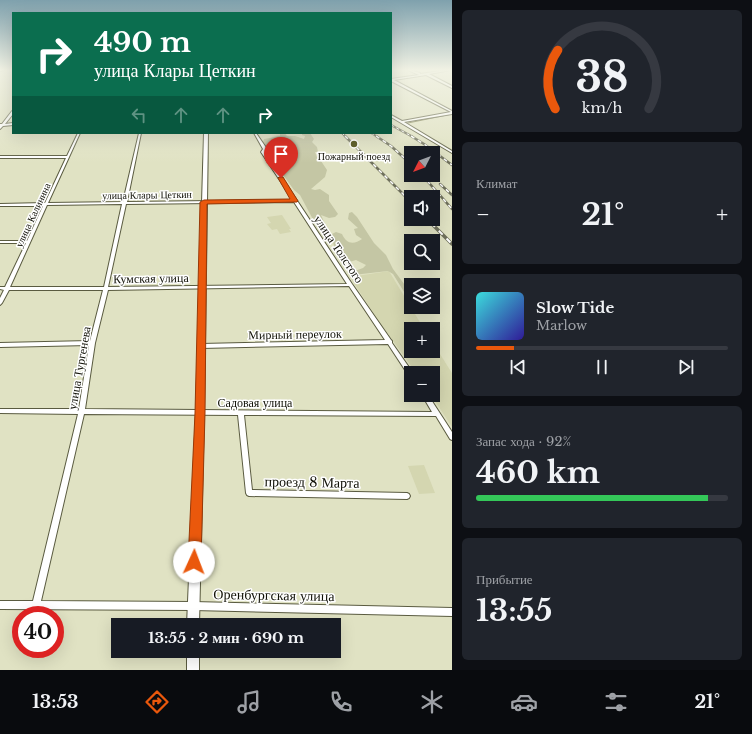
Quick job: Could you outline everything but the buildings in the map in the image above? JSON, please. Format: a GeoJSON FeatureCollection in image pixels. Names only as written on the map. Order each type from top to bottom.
{"type":"FeatureCollection","features":[{"type":"Feature","properties":{"kind":"street"},"geometry":{"type":"LineString","coordinates":[[432,101],[452,112]]}},
{"type":"Feature","properties":{"kind":"street"},"geometry":{"type":"LineString","coordinates":[[402,122],[452,112]]}},
{"type":"Feature","properties":{"kind":"street"},"geometry":{"type":"LineString","coordinates":[[0,128],[12,113]]}},
{"type":"Feature","properties":{"kind":"street"},"geometry":{"type":"LineString","coordinates":[[392,117],[452,152]]}},
{"type":"Feature","properties":{"kind":"street"},"geometry":{"type":"LineString","coordinates":[[2,125],[12,124]]}},
{"type":"Feature","properties":{"kind":"street","name":"улица Калинина"},"geometry":{"type":"LineString","coordinates":[[0,303],[47,205],[79,134]]}},
{"type":"Feature","properties":{"kind":"street","name":"улица Тургенева"},"geometry":{"type":"LineString","coordinates":[[36,605],[82,411],[92,343],[106,288],[140,134]]}},
{"type":"Feature","properties":{"kind":"street"},"geometry":{"type":"LineString","coordinates":[[193,618],[200,413],[200,346],[203,287],[206,134]]}},
{"type":"Feature","properties":{"kind":"street","name":"улица Толстого"},"geometry":{"type":"LineString","coordinates":[[256,134],[265,148],[263,152],[294,201],[406,366]]}},
{"type":"Feature","properties":{"kind":"street"},"geometry":{"type":"LineString","coordinates":[[0,157],[68,157]]}},
{"type":"Feature","properties":{"kind":"street","name":"улица Клары Цеткин"},"geometry":{"type":"LineString","coordinates":[[0,205],[294,201]]}},
{"type":"Feature","properties":{"kind":"street"},"geometry":{"type":"LineString","coordinates":[[0,242],[29,242]]}},
{"type":"Feature","properties":{"kind":"street","name":"Кумская улица"},"geometry":{"type":"LineString","coordinates":[[0,288],[350,285]]}},
{"type":"Feature","properties":{"kind":"street","name":"Мирный переулок"},"geometry":{"type":"LineString","coordinates":[[200,346],[390,342]]}},
{"type":"Feature","properties":{"kind":"street"},"geometry":{"type":"LineString","coordinates":[[0,345],[92,343]]}},
{"type":"Feature","properties":{"kind":"street"},"geometry":{"type":"LineString","coordinates":[[429,402],[452,437]]}},
{"type":"Feature","properties":{"kind":"street","name":"Садовая улица"},"geometry":{"type":"LineString","coordinates":[[0,411],[437,414]]}},
{"type":"Feature","properties":{"kind":"street","name":"проезд 8 Марта"},"geometry":{"type":"LineString","coordinates":[[241,413],[248,493],[407,496]]}},
{"type":"Feature","properties":{"kind":"street","name":"Оренбургская улица"},"geometry":{"type":"LineString","coordinates":[[0,605],[193,606],[452,612]]}},
{"type":"Feature","properties":{"kind":"street"},"geometry":{"type":"LineString","coordinates":[[193,658],[193,670]]}},
{"type":"Feature","properties":{"kind":"shaded area"},"geometry":{"type":"Polygon","coordinates":[[[280,134],[286,134],[287,136],[295,136],[304,139],[305,136],[302,134],[311,134],[314,139],[312,142],[317,147],[318,152],[315,152],[318,160],[321,161],[327,170],[325,177],[311,189],[320,189],[329,195],[329,201],[338,214],[335,217],[329,218],[321,215],[325,224],[324,227],[317,227],[300,195],[294,190],[268,154],[279,153],[283,150],[281,146],[283,145],[279,142],[275,144],[274,147],[268,148],[263,142],[264,139],[280,136],[280,134]]]}},
{"type":"Feature","properties":{"kind":"shaded area"},"geometry":{"type":"Polygon","coordinates":[[[352,212],[357,217],[374,243],[386,255],[393,269],[404,284],[404,292],[393,274],[388,271],[353,275],[352,272],[363,268],[366,265],[356,260],[346,263],[340,258],[334,246],[332,234],[336,232],[342,234],[348,242],[353,243],[362,239],[356,235],[354,229],[358,228],[348,219],[349,213],[352,212]]]}},
{"type":"Feature","properties":{"kind":"shaded area"},"geometry":{"type":"Polygon","coordinates":[[[282,215],[291,229],[289,229],[291,232],[280,234],[277,229],[272,230],[267,224],[271,223],[267,217],[282,215]]]}},
{"type":"Feature","properties":{"kind":"shaded area"},"geometry":{"type":"Polygon","coordinates":[[[389,271],[404,296],[404,314],[415,314],[420,322],[404,322],[404,356],[378,320],[350,277],[389,271]]]}},
{"type":"Feature","properties":{"kind":"shaded area"},"geometry":{"type":"Polygon","coordinates":[[[440,354],[452,373],[452,427],[436,402],[440,402],[440,366],[411,366],[405,358],[440,358],[440,354]]]}},
{"type":"Feature","properties":{"kind":"shaded area"},"geometry":{"type":"Polygon","coordinates":[[[424,465],[435,493],[419,494],[408,466],[424,465]]]}},
{"type":"Feature","properties":{"kind":"waterway"},"geometry":{"type":"LineString","coordinates":[[408,123],[452,114]]}},
{"type":"Feature","properties":{"kind":"railway"},"geometry":{"type":"LineString","coordinates":[[392,126],[413,137]]}},
{"type":"Feature","properties":{"kind":"railway"},"geometry":{"type":"LineString","coordinates":[[343,134],[404,195]]}},
{"type":"Feature","properties":{"kind":"railway"},"geometry":{"type":"LineString","coordinates":[[373,134],[378,137]]}},
{"type":"Feature","properties":{"kind":"railway"},"geometry":{"type":"LineString","coordinates":[[376,136],[391,146],[404,158]]}},
{"type":"Feature","properties":{"kind":"railway"},"geometry":{"type":"LineString","coordinates":[[411,136],[452,165]]}},
{"type":"Feature","properties":{"kind":"railway"},"geometry":{"type":"LineString","coordinates":[[428,182],[452,209]]}},
{"type":"Feature","properties":{"kind":"railway"},"geometry":{"type":"LineString","coordinates":[[440,184],[452,195]]}},
{"type":"Feature","properties":{"kind":"railway"},"geometry":{"type":"LineString","coordinates":[[434,226],[452,244]]}},
{"type":"Feature","properties":{"kind":"place","name":"Пожарный поезд"},"geometry":{"type":"Point","coordinates":[354,144]}},
{"type":"Feature","properties":{"kind":"route"},"geometry":{"type":"LineString","coordinates":[[194,562],[200,413],[200,346],[203,287],[204,202],[294,201],[281,178]]}}]}
